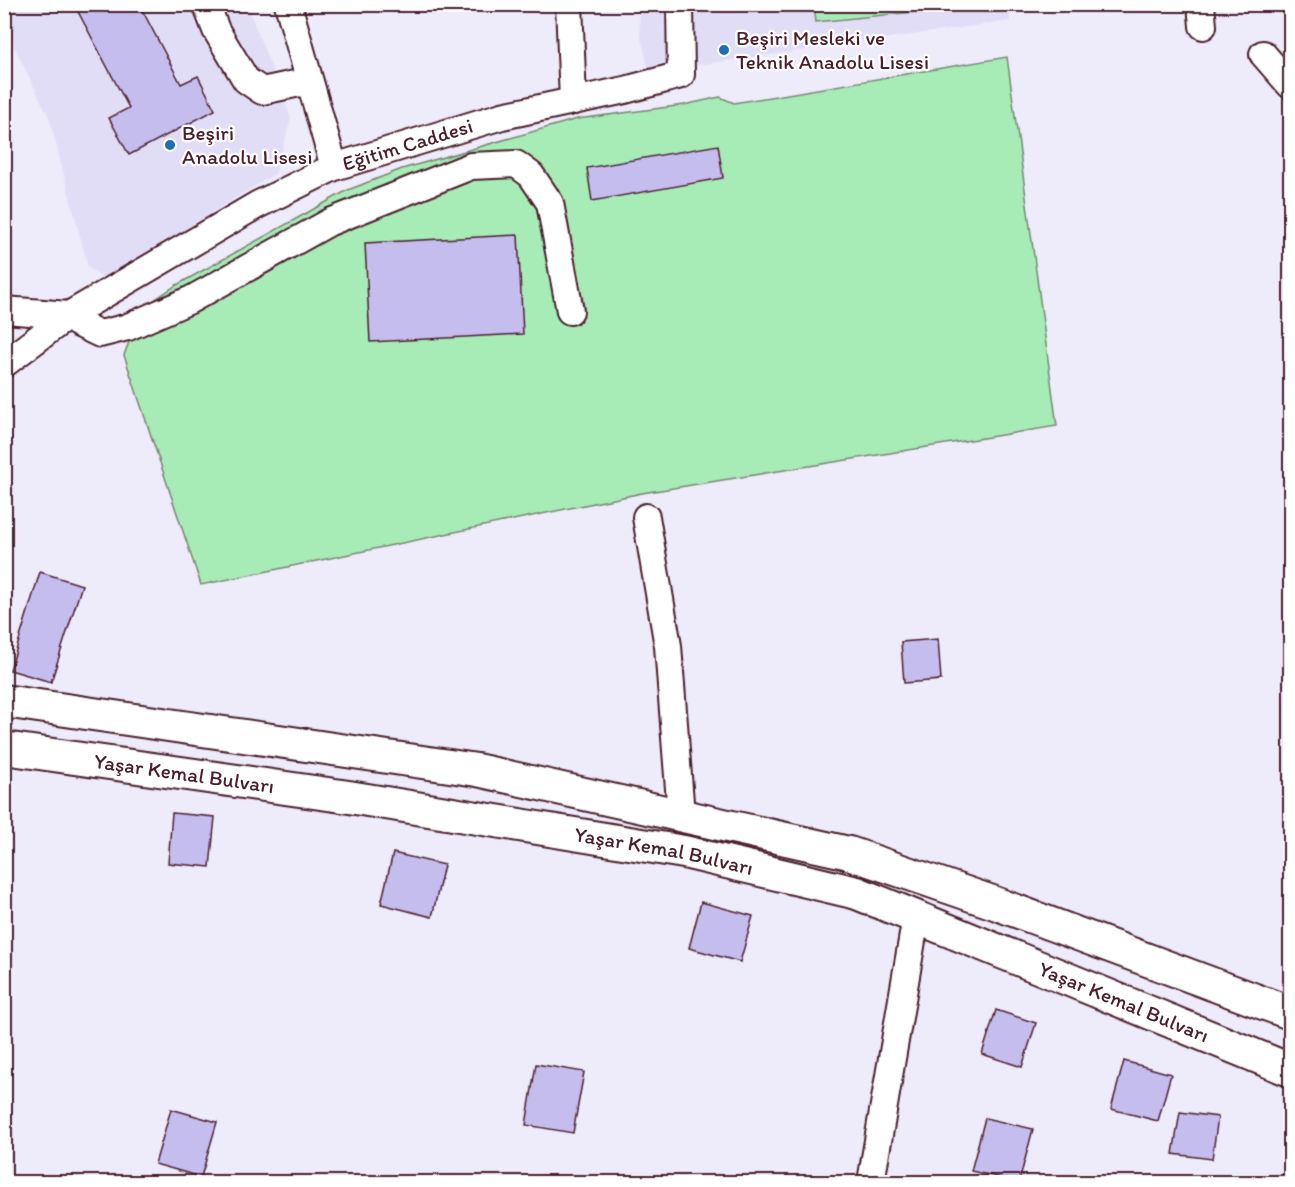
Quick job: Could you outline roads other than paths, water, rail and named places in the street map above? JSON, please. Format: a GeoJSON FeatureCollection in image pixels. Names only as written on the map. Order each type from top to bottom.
{"type":"FeatureCollection","features":[{"type":"Feature","properties":{"kind":"main road","name":"Yaşar Kemal Bulvarı"},"geometry":{"type":"LineString","coordinates":[[4,701],[477,770],[849,853],[992,902],[1290,1013]]}},
{"type":"Feature","properties":{"kind":"main road","name":"Yaşar Kemal Bulvarı"},"geometry":{"type":"LineString","coordinates":[[4,748],[349,797],[684,852],[857,893],[1290,1070]]}},
{"type":"Feature","properties":{"kind":"street"},"geometry":{"type":"LineString","coordinates":[[206,4],[216,30],[246,80],[262,91],[309,81]]}},
{"type":"Feature","properties":{"kind":"street"},"geometry":{"type":"LineString","coordinates":[[288,4],[334,167]]}},
{"type":"Feature","properties":{"kind":"street"},"geometry":{"type":"LineString","coordinates":[[568,4],[573,101]]}},
{"type":"Feature","properties":{"kind":"street","name":"Eğitim Caddesi"},"geometry":{"type":"LineString","coordinates":[[4,364],[69,315],[257,205],[334,167],[502,116],[625,90],[681,75],[680,4]]}},
{"type":"Feature","properties":{"kind":"street"},"geometry":{"type":"LineString","coordinates":[[1263,54],[1290,85]]}},
{"type":"Feature","properties":{"kind":"street"},"geometry":{"type":"LineString","coordinates":[[4,310],[69,315],[77,323],[100,334],[128,327],[190,300],[330,222],[471,166],[516,164],[531,175],[550,203],[570,311]]}},
{"type":"Feature","properties":{"kind":"street"},"geometry":{"type":"LineString","coordinates":[[646,517],[668,646],[681,815]]}},
{"type":"Feature","properties":{"kind":"street"},"geometry":{"type":"LineString","coordinates":[[871,1182],[916,917]]}},
{"type":"Feature","properties":{"kind":"place","name":"Beşiri Mesleki ve Teknik Anadolu Lisesi"},"geometry":{"type":"Point","coordinates":[724,50]}},
{"type":"Feature","properties":{"kind":"place","name":"Beşiri Anadolu Lisesi"},"geometry":{"type":"Point","coordinates":[170,145]}}]}
